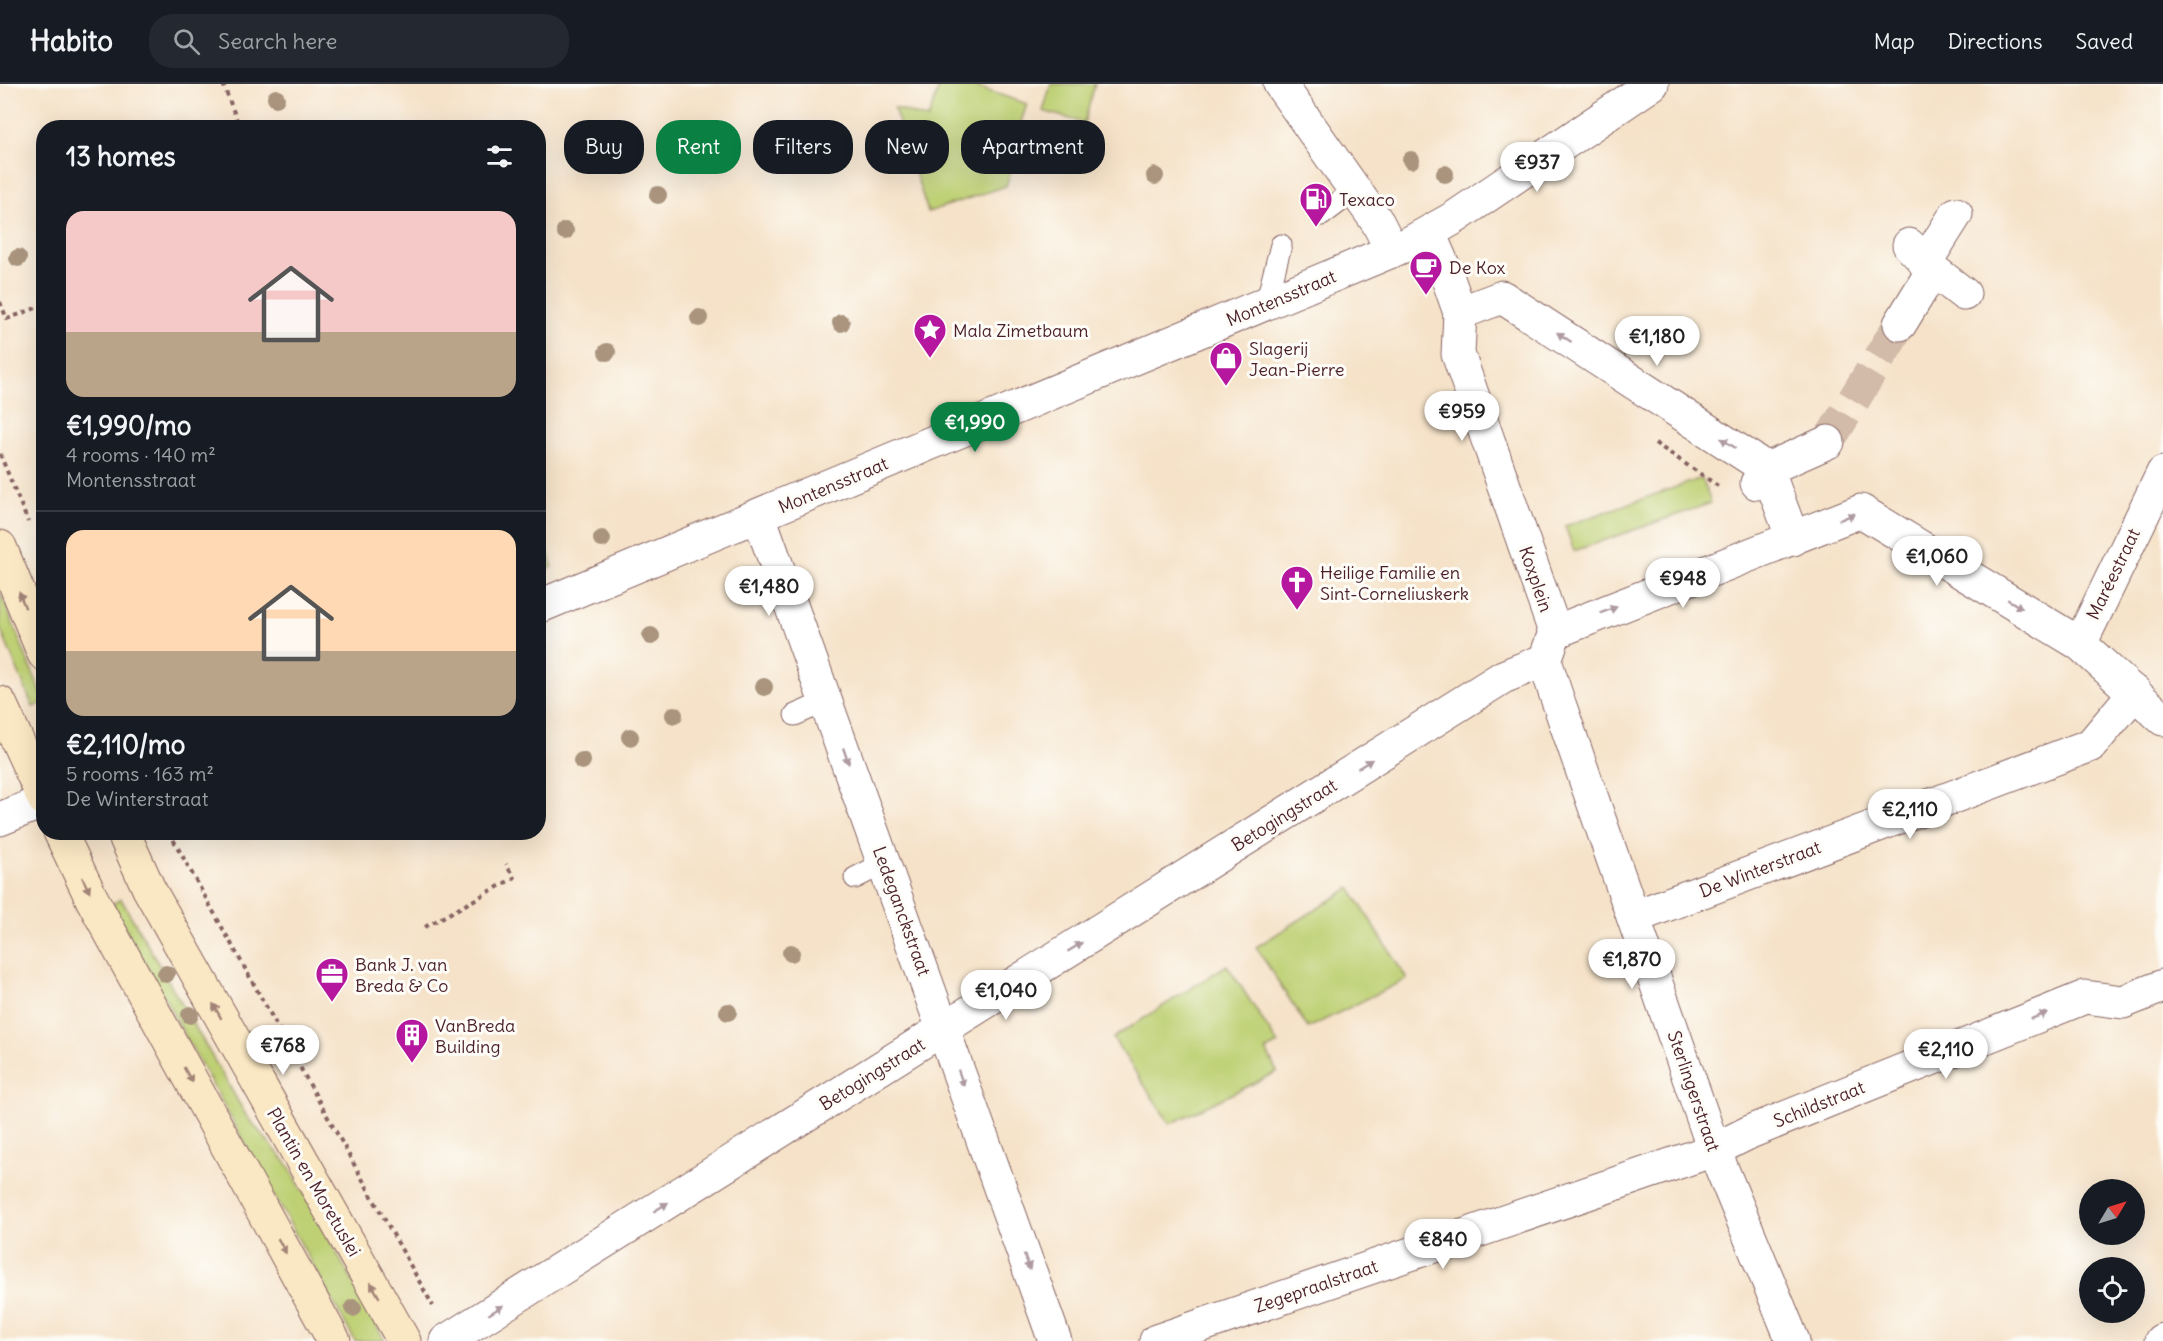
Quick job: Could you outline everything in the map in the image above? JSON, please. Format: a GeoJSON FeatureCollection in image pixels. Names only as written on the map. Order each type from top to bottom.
{"type":"FeatureCollection","features":[{"type":"Feature","properties":{"kind":"main road"},"geometry":{"type":"LineString","coordinates":[[0,546],[36,634]]}},
{"type":"Feature","properties":{"kind":"main road"},"geometry":{"type":"LineString","coordinates":[[0,703],[36,782]]}},
{"type":"Feature","properties":{"kind":"main road"},"geometry":{"type":"LineString","coordinates":[[64,840],[92,899],[333,1341]]}},
{"type":"Feature","properties":{"kind":"main road","name":"Plantin en Moretuslei"},"geometry":{"type":"LineString","coordinates":[[127,840],[155,899],[404,1341]]}},
{"type":"Feature","properties":{"kind":"street"},"geometry":{"type":"LineString","coordinates":[[1280,84],[1378,223],[1392,251]]}},
{"type":"Feature","properties":{"kind":"street","name":"Montensstraat"},"geometry":{"type":"LineString","coordinates":[[546,604],[1392,251],[1454,218],[1652,84]]}},
{"type":"Feature","properties":{"kind":"street"},"geometry":{"type":"LineString","coordinates":[[1900,324],[1923,259],[1956,214]]}},
{"type":"Feature","properties":{"kind":"street","name":"Koxplein"},"geometry":{"type":"LineString","coordinates":[[1429,232],[1460,313],[1458,354],[1550,646],[1793,539],[1861,512],[2080,644]]}},
{"type":"Feature","properties":{"kind":"street"},"geometry":{"type":"LineString","coordinates":[[1923,259],[1964,294]]}},
{"type":"Feature","properties":{"kind":"street"},"geometry":{"type":"LineString","coordinates":[[1460,313],[1502,297],[1762,476],[1793,539]]}},
{"type":"Feature","properties":{"kind":"street"},"geometry":{"type":"LineString","coordinates":[[1762,476],[1828,442]]}},
{"type":"Feature","properties":{"kind":"street","name":"Maréestraat"},"geometry":{"type":"LineString","coordinates":[[2080,644],[2163,473]]}},
{"type":"Feature","properties":{"kind":"street","name":"Ledeganckstraat"},"geometry":{"type":"LineString","coordinates":[[759,516],[1055,1341]]}},
{"type":"Feature","properties":{"kind":"street"},"geometry":{"type":"LineString","coordinates":[[2080,644],[2163,719]]}},
{"type":"Feature","properties":{"kind":"street","name":"Sterlingerstraat"},"geometry":{"type":"LineString","coordinates":[[1550,646],[1634,917],[1714,1150],[1793,1341]]}},
{"type":"Feature","properties":{"kind":"street","name":"Betogingstraat"},"geometry":{"type":"LineString","coordinates":[[449,1340],[1550,646]]}},
{"type":"Feature","properties":{"kind":"street","name":"De Winterstraat"},"geometry":{"type":"LineString","coordinates":[[1634,917],[2091,745],[2135,692]]}},
{"type":"Feature","properties":{"kind":"street"},"geometry":{"type":"LineString","coordinates":[[0,819],[36,803]]}},
{"type":"Feature","properties":{"kind":"street","name":"Schildstraat"},"geometry":{"type":"LineString","coordinates":[[1714,1150],[1750,1132],[2085,997],[2123,1002],[2163,986]]}},
{"type":"Feature","properties":{"kind":"street","name":"Zegepraalstraat"},"geometry":{"type":"LineString","coordinates":[[1156,1341],[1714,1150]]}},
{"type":"Feature","properties":{"kind":"lane"},"geometry":{"type":"LineString","coordinates":[[1322,214],[1355,190]]}},
{"type":"Feature","properties":{"kind":"lane"},"geometry":{"type":"LineString","coordinates":[[1266,304],[1281,245]]}},
{"type":"Feature","properties":{"kind":"lane"},"geometry":{"type":"LineString","coordinates":[[795,715],[827,701]]}},
{"type":"Feature","properties":{"kind":"lane"},"geometry":{"type":"LineString","coordinates":[[855,878],[884,863]]}},
{"type":"Feature","properties":{"kind":"path"},"geometry":{"type":"LineString","coordinates":[[223,84],[237,120]]}},
{"type":"Feature","properties":{"kind":"path"},"geometry":{"type":"LineString","coordinates":[[0,302],[7,319],[36,308]]}},
{"type":"Feature","properties":{"kind":"path"},"geometry":{"type":"LineString","coordinates":[[0,454],[30,527]]}},
{"type":"Feature","properties":{"kind":"path"},"geometry":{"type":"LineString","coordinates":[[173,840],[449,1340]]}},
{"type":"Feature","properties":{"kind":"path"},"geometry":{"type":"LineString","coordinates":[[425,927],[514,878],[506,864]]}},
{"type":"Feature","properties":{"kind":"green space"},"geometry":{"type":"Polygon","coordinates":[[[940,84],[968,84],[1027,104],[1022,120],[961,120],[961,174],[1010,174],[1006,186],[928,212],[916,174],[949,174],[949,120],[898,120],[894,108],[928,119],[940,84]]]}},
{"type":"Feature","properties":{"kind":"green space"},"geometry":{"type":"Polygon","coordinates":[[[1051,84],[1095,84],[1085,120],[1074,120],[1043,111],[1051,84]]]}},
{"type":"Feature","properties":{"kind":"green space"},"geometry":{"type":"Polygon","coordinates":[[[1702,478],[1711,503],[1574,551],[1565,526],[1702,478]]]}},
{"type":"Feature","properties":{"kind":"green space"},"geometry":{"type":"Polygon","coordinates":[[[546,548],[553,567],[546,569],[546,548]]]}},
{"type":"Feature","properties":{"kind":"green space"},"geometry":{"type":"Polygon","coordinates":[[[0,592],[36,681],[36,706],[33,707],[0,628],[0,592]]]}},
{"type":"Feature","properties":{"kind":"green space"},"geometry":{"type":"Polygon","coordinates":[[[1350,888],[1407,979],[1308,1028],[1256,947],[1350,888]]]}},
{"type":"Feature","properties":{"kind":"green space"},"geometry":{"type":"Polygon","coordinates":[[[121,899],[247,1117],[289,1166],[385,1341],[355,1341],[112,904],[121,899]]]}},
{"type":"Feature","properties":{"kind":"green space"},"geometry":{"type":"Polygon","coordinates":[[[1227,965],[1278,1044],[1266,1050],[1277,1072],[1170,1124],[1113,1038],[1227,965]]]}},
{"type":"Feature","properties":{"kind":"tunnel"},"geometry":{"type":"LineString","coordinates":[[1828,442],[1900,324]]}},
{"type":"Feature","properties":{"kind":"place","name":"Texaco"},"geometry":{"type":"Point","coordinates":[1316,228]}},
{"type":"Feature","properties":{"kind":"place","name":"De Kox"},"geometry":{"type":"Point","coordinates":[1426,296]}},
{"type":"Feature","properties":{"kind":"place","name":"Mala Zimetbaum"},"geometry":{"type":"Point","coordinates":[930,359]}},
{"type":"Feature","properties":{"kind":"place","name":"Slagerij Jean-Pierre"},"geometry":{"type":"Point","coordinates":[1226,387]}},
{"type":"Feature","properties":{"kind":"place","name":"Heilige Familie en Sint-Corneliuskerk"},"geometry":{"type":"Point","coordinates":[1297,611]}},
{"type":"Feature","properties":{"kind":"place","name":"Bank J. van Breda & Co"},"geometry":{"type":"Point","coordinates":[332,1003]}},
{"type":"Feature","properties":{"kind":"place","name":"VanBreda Building"},"geometry":{"type":"Point","coordinates":[412,1064]}}]}
